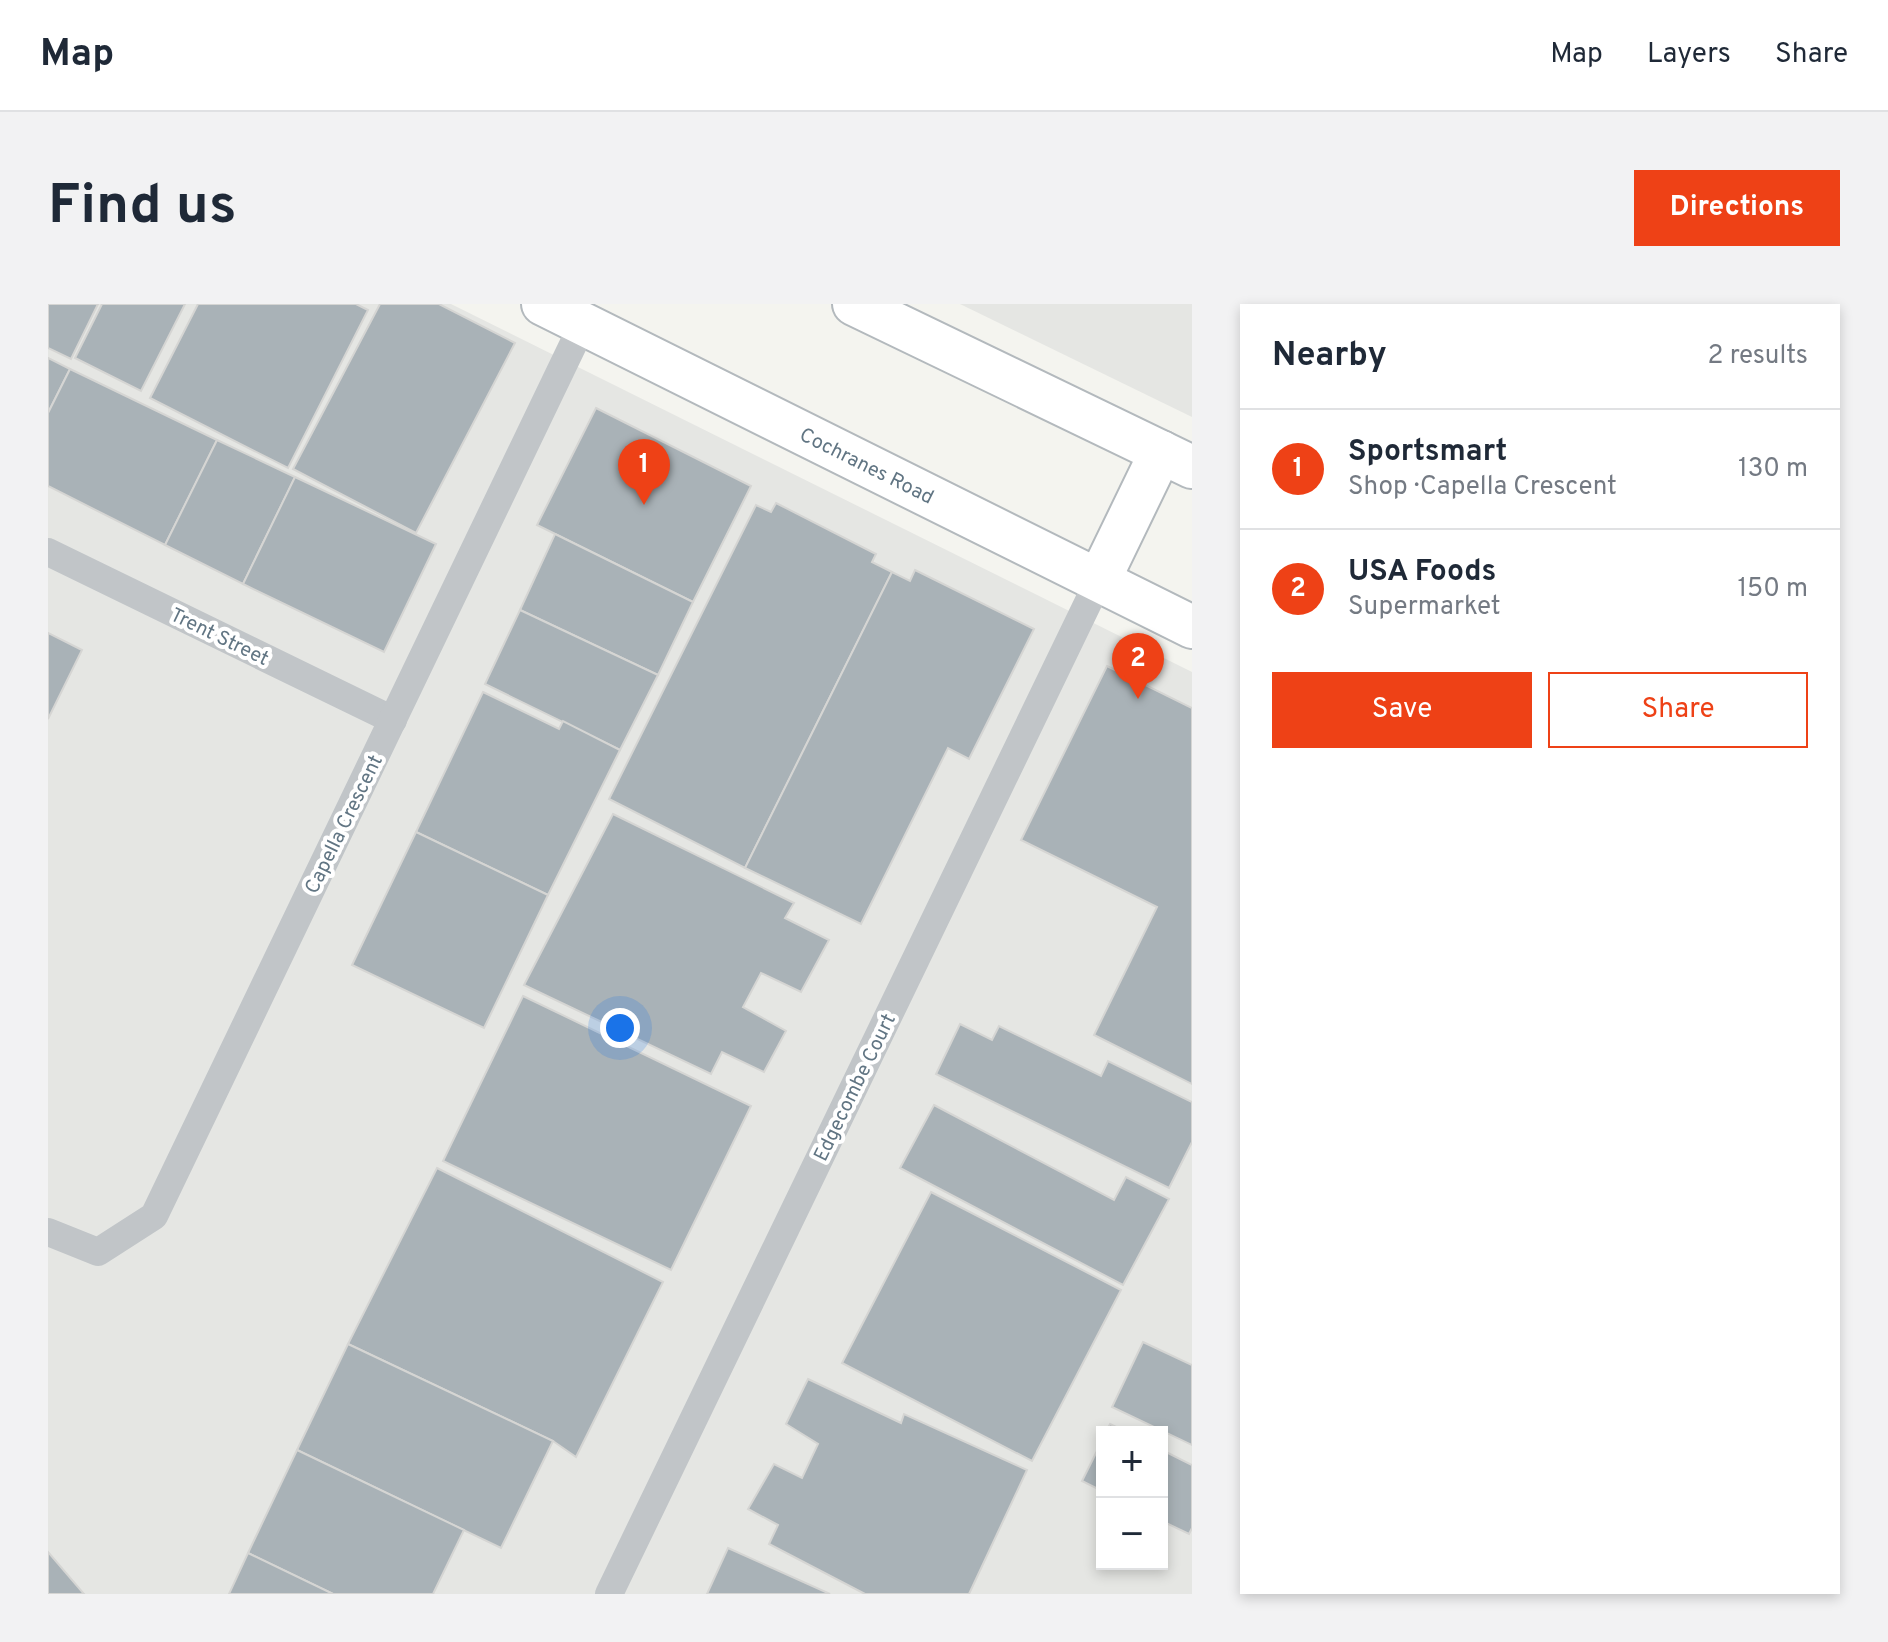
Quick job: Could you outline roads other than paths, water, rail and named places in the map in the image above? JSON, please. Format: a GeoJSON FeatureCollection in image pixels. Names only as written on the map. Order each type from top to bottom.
{"type":"FeatureCollection","features":[{"type":"Feature","properties":{"kind":"street","name":"Cochranes Road"},"geometry":{"type":"LineString","coordinates":[[543,304],[1192,627]]}},
{"type":"Feature","properties":{"kind":"street"},"geometry":{"type":"LineString","coordinates":[[854,304],[1176,460],[1099,580]]}},
{"type":"Feature","properties":{"kind":"street","name":"Capella Crescent"},"geometry":{"type":"LineString","coordinates":[[48,1232],[98,1252],[154,1216],[583,324]]}},
{"type":"Feature","properties":{"kind":"street","name":"Trent Street"},"geometry":{"type":"LineString","coordinates":[[48,552],[393,720]]}},
{"type":"Feature","properties":{"kind":"street","name":"Edgecombe Court"},"geometry":{"type":"LineString","coordinates":[[609,1594],[1099,580]]}},
{"type":"Feature","properties":{"kind":"place","name":"Sportsmart"},"geometry":{"type":"Point","coordinates":[644,505]}},
{"type":"Feature","properties":{"kind":"place","name":"USA Foods"},"geometry":{"type":"Point","coordinates":[1138,699]}}]}
